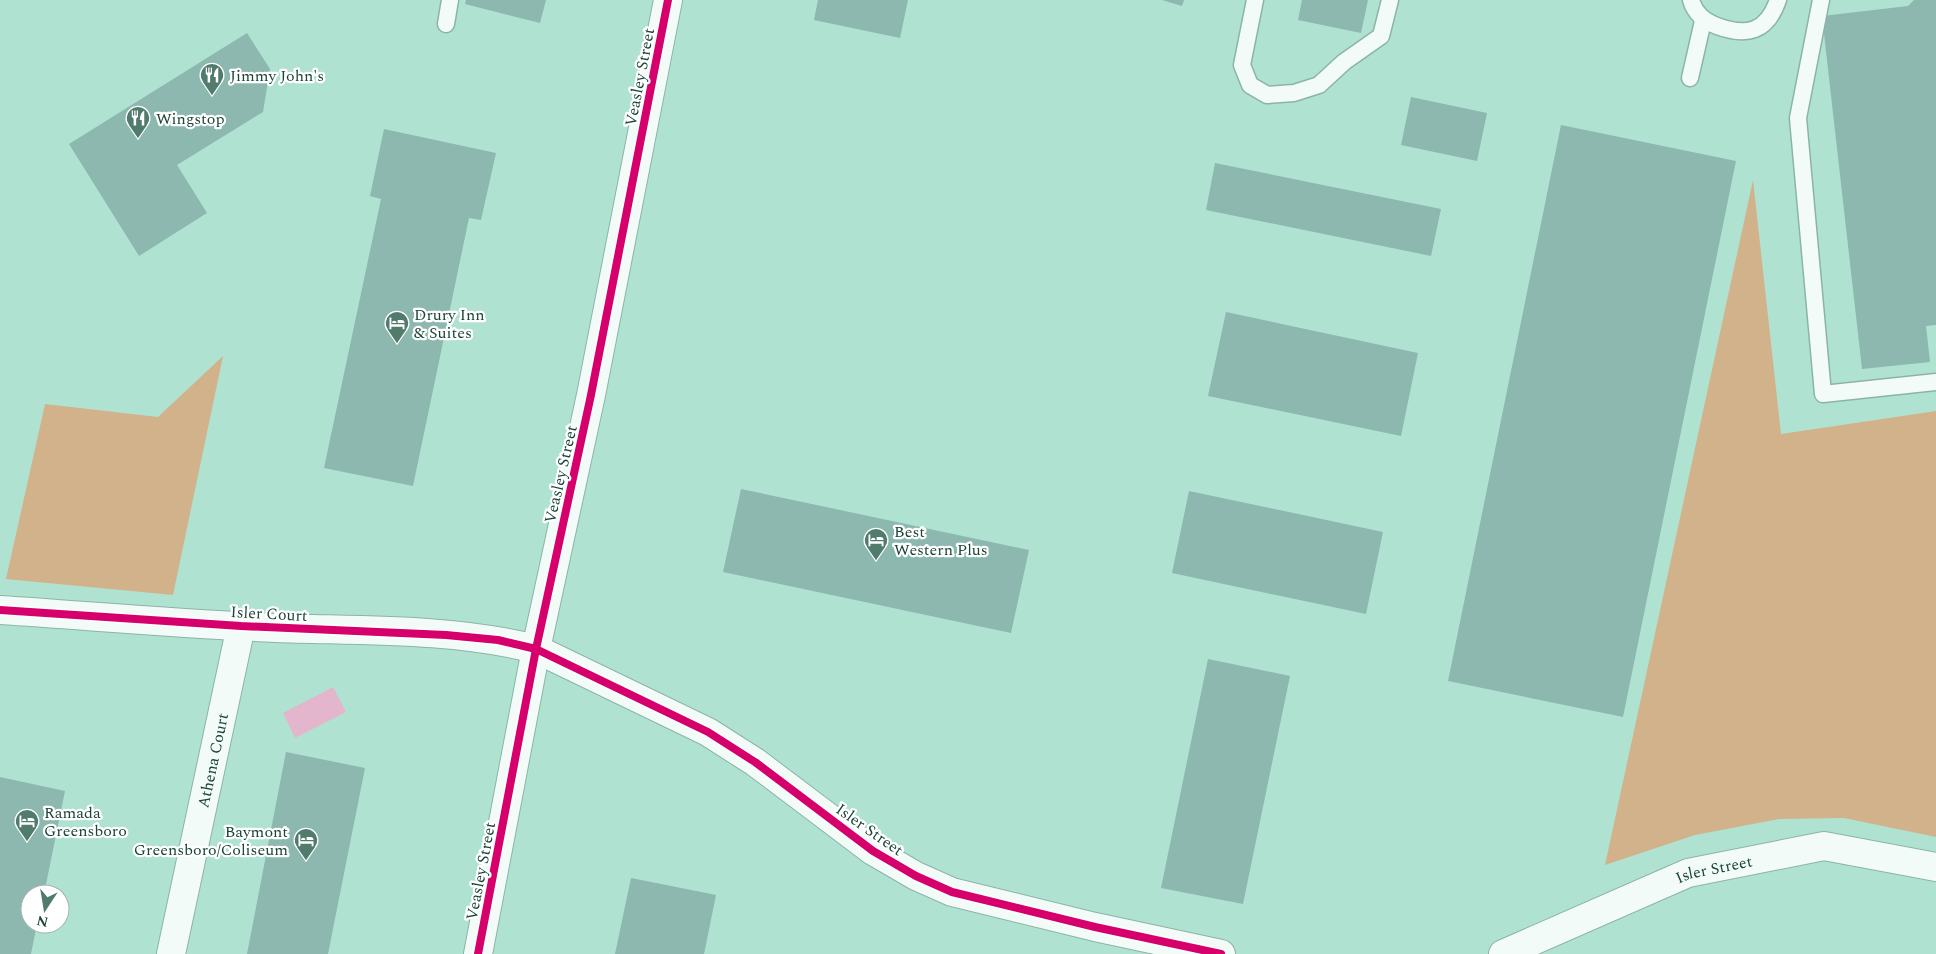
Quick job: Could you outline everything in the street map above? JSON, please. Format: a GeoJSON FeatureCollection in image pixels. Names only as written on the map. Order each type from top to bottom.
{"type":"FeatureCollection","features":[{"type":"Feature","properties":{"kind":"street","name":"Veasley Street"},"geometry":{"type":"LineString","coordinates":[[478,954],[536,650],[593,386],[668,0]]}},
{"type":"Feature","properties":{"kind":"street","name":"Isler Court"},"geometry":{"type":"LineString","coordinates":[[0,610],[241,626],[446,635],[498,640],[536,650]]}},
{"type":"Feature","properties":{"kind":"street","name":"Athena Court"},"geometry":{"type":"LineString","coordinates":[[171,954],[241,626]]}},
{"type":"Feature","properties":{"kind":"street","name":"Isler Street"},"geometry":{"type":"LineString","coordinates":[[536,650],[708,732],[755,762],[873,851],[916,876],[952,892],[1095,927],[1221,954]]}},
{"type":"Feature","properties":{"kind":"street","name":"Isler Street"},"geometry":{"type":"LineString","coordinates":[[1503,954],[1688,872],[1824,846],[1936,868]]}},
{"type":"Feature","properties":{"kind":"lane"},"geometry":{"type":"LineString","coordinates":[[446,24],[450,0]]}},
{"type":"Feature","properties":{"kind":"lane"},"geometry":{"type":"LineString","coordinates":[[1255,0],[1242,65],[1250,85],[1267,95],[1294,93],[1319,84],[1344,62],[1382,36],[1390,0]]}},
{"type":"Feature","properties":{"kind":"lane"},"geometry":{"type":"LineString","coordinates":[[1691,0],[1703,21],[1734,32],[1748,32],[1772,16],[1778,0]]}},
{"type":"Feature","properties":{"kind":"lane"},"geometry":{"type":"LineString","coordinates":[[1821,0],[1798,118],[1823,394],[1936,382]]}},
{"type":"Feature","properties":{"kind":"lane"},"geometry":{"type":"LineString","coordinates":[[1690,78],[1703,21]]}},
{"type":"Feature","properties":{"kind":"shaded area"},"geometry":{"type":"Polygon","coordinates":[[[1753,180],[1781,434],[1936,411],[1936,837],[1844,818],[1779,819],[1695,835],[1605,865],[1753,180]]]}},
{"type":"Feature","properties":{"kind":"shaded area"},"geometry":{"type":"Polygon","coordinates":[[[223,356],[173,595],[6,579],[45,404],[158,417],[223,356]]]}},
{"type":"Feature","properties":{"kind":"shaded area"},"geometry":{"type":"Polygon","coordinates":[[[333,687],[346,712],[295,738],[283,713],[333,687]]]}},
{"type":"Feature","properties":{"kind":"building"},"geometry":{"type":"Polygon","coordinates":[[[466,0],[546,0],[540,23],[465,4],[466,0]]]}},
{"type":"Feature","properties":{"kind":"building"},"geometry":{"type":"Polygon","coordinates":[[[818,0],[908,0],[900,38],[814,20],[818,0]]]}},
{"type":"Feature","properties":{"kind":"building"},"geometry":{"type":"Polygon","coordinates":[[[1162,0],[1184,0],[1182,6],[1162,0]]]}},
{"type":"Feature","properties":{"kind":"building"},"geometry":{"type":"Polygon","coordinates":[[[1302,0],[1368,0],[1361,33],[1298,20],[1302,0]]]}},
{"type":"Feature","properties":{"kind":"building"},"geometry":{"type":"Polygon","coordinates":[[[1914,0],[1936,0],[1936,325],[1926,326],[1930,362],[1862,369],[1822,16],[1908,6],[1914,0]]]}},
{"type":"Feature","properties":{"kind":"building"},"geometry":{"type":"Polygon","coordinates":[[[247,33],[270,69],[263,112],[177,165],[207,213],[139,256],[69,144],[247,33]]]}},
{"type":"Feature","properties":{"kind":"building"},"geometry":{"type":"Polygon","coordinates":[[[1411,97],[1487,113],[1477,161],[1401,145],[1411,97]]]}},
{"type":"Feature","properties":{"kind":"building"},"geometry":{"type":"Polygon","coordinates":[[[1561,125],[1736,161],[1623,717],[1448,681],[1561,125]]]}},
{"type":"Feature","properties":{"kind":"building","name":"Drury Inn & Suites"},"geometry":{"type":"Polygon","coordinates":[[[384,129],[496,153],[481,220],[469,218],[413,486],[324,468],[381,199],[370,196],[384,129]]]}},
{"type":"Feature","properties":{"kind":"building"},"geometry":{"type":"Polygon","coordinates":[[[1215,163],[1441,209],[1431,256],[1206,210],[1215,163]]]}},
{"type":"Feature","properties":{"kind":"building"},"geometry":{"type":"Polygon","coordinates":[[[1226,312],[1418,353],[1401,436],[1208,396],[1226,312]]]}},
{"type":"Feature","properties":{"kind":"building","name":"Best Western Plus"},"geometry":{"type":"Polygon","coordinates":[[[741,489],[1029,550],[1011,633],[723,572],[741,489]]]}},
{"type":"Feature","properties":{"kind":"building"},"geometry":{"type":"Polygon","coordinates":[[[1189,491],[1383,532],[1366,614],[1172,573],[1189,491]]]}},
{"type":"Feature","properties":{"kind":"building"},"geometry":{"type":"Polygon","coordinates":[[[1208,659],[1290,676],[1243,904],[1161,888],[1208,659]]]}},
{"type":"Feature","properties":{"kind":"building","name":"Baymont Greensboro/Coliseum"},"geometry":{"type":"Polygon","coordinates":[[[286,752],[365,768],[328,954],[247,954],[286,752]]]}},
{"type":"Feature","properties":{"kind":"building","name":"Ramada Greensboro"},"geometry":{"type":"Polygon","coordinates":[[[0,777],[65,791],[46,884],[20,884],[20,934],[35,934],[31,954],[0,954],[0,777]]]}},
{"type":"Feature","properties":{"kind":"building"},"geometry":{"type":"Polygon","coordinates":[[[631,878],[716,895],[704,954],[615,954],[631,878]]]}},
{"type":"Feature","properties":{"kind":"cycle path"},"geometry":{"type":"LineString","coordinates":[[478,954],[536,649],[591,395],[668,0]]}},
{"type":"Feature","properties":{"kind":"cycle path"},"geometry":{"type":"LineString","coordinates":[[0,610],[241,626],[446,635],[498,640],[536,649],[708,732],[755,762],[873,851],[916,876],[952,892],[1095,927],[1221,954]]}},
{"type":"Feature","properties":{"kind":"place","name":"Jimmy John's"},"geometry":{"type":"Point","coordinates":[212,96]}},
{"type":"Feature","properties":{"kind":"place","name":"Wingstop"},"geometry":{"type":"Point","coordinates":[138,139]}},
{"type":"Feature","properties":{"kind":"place","name":"Drury Inn & Suites"},"geometry":{"type":"Point","coordinates":[397,344]}},
{"type":"Feature","properties":{"kind":"place","name":"Best Western Plus"},"geometry":{"type":"Point","coordinates":[876,561]}},
{"type":"Feature","properties":{"kind":"place","name":"Ramada Greensboro"},"geometry":{"type":"Point","coordinates":[27,842]}},
{"type":"Feature","properties":{"kind":"place","name":"Baymont Greensboro/Coliseum"},"geometry":{"type":"Point","coordinates":[306,861]}}]}
